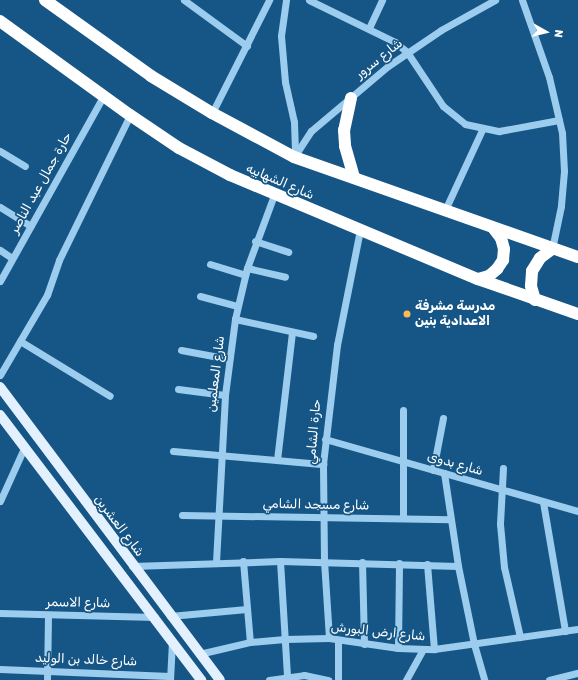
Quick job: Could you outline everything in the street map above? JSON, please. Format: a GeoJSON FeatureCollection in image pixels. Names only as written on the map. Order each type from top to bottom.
{"type":"FeatureCollection","features":[{"type":"Feature","properties":{"kind":"highway"},"geometry":{"type":"LineString","coordinates":[[45,0],[151,76],[212,113],[294,157],[445,210],[494,229],[578,257]]}},
{"type":"Feature","properties":{"kind":"highway","name":"شارع الشهابيه"},"geometry":{"type":"LineString","coordinates":[[0,21],[103,97],[179,148],[274,195],[478,280],[578,314]]}},
{"type":"Feature","properties":{"kind":"highway"},"geometry":{"type":"LineString","coordinates":[[350,98],[346,119],[345,146],[354,178]]}},
{"type":"Feature","properties":{"kind":"highway"},"geometry":{"type":"LineString","coordinates":[[478,280],[489,276],[497,269],[503,260],[504,249],[501,238],[494,229]]}},
{"type":"Feature","properties":{"kind":"highway"},"geometry":{"type":"LineString","coordinates":[[535,300],[531,286],[532,271],[540,258],[552,249]]}},
{"type":"Feature","properties":{"kind":"main road","name":"شارع العشرين"},"geometry":{"type":"LineString","coordinates":[[0,387],[132,566],[217,676]]}},
{"type":"Feature","properties":{"kind":"main road","name":"شارع العشرين"},"geometry":{"type":"LineString","coordinates":[[0,415],[155,617],[201,680]]}},
{"type":"Feature","properties":{"kind":"main road"},"geometry":{"type":"LineString","coordinates":[[204,680],[217,676]]}},
{"type":"Feature","properties":{"kind":"street"},"geometry":{"type":"LineString","coordinates":[[184,0],[247,46]]}},
{"type":"Feature","properties":{"kind":"street"},"geometry":{"type":"LineString","coordinates":[[212,113],[269,0]]}},
{"type":"Feature","properties":{"kind":"street"},"geometry":{"type":"LineString","coordinates":[[286,0],[281,36],[285,82],[294,122],[294,157]]}},
{"type":"Feature","properties":{"kind":"street"},"geometry":{"type":"LineString","coordinates":[[309,0],[395,42],[407,52],[444,106],[465,124],[482,130],[499,131],[559,120]]}},
{"type":"Feature","properties":{"kind":"street"},"geometry":{"type":"LineString","coordinates":[[369,28],[382,0]]}},
{"type":"Feature","properties":{"kind":"street","name":"شارع سرور"},"geometry":{"type":"LineString","coordinates":[[294,157],[311,131],[407,52],[495,0]]}},
{"type":"Feature","properties":{"kind":"street"},"geometry":{"type":"LineString","coordinates":[[522,0],[549,77],[559,120],[564,171],[561,206],[552,249]]}},
{"type":"Feature","properties":{"kind":"street","name":"حارة جمال عبد الناصر"},"geometry":{"type":"LineString","coordinates":[[0,281],[103,97]]}},
{"type":"Feature","properties":{"kind":"street"},"geometry":{"type":"LineString","coordinates":[[0,375],[47,295],[59,260],[130,115]]}},
{"type":"Feature","properties":{"kind":"street"},"geometry":{"type":"LineString","coordinates":[[445,210],[482,130]]}},
{"type":"Feature","properties":{"kind":"street"},"geometry":{"type":"LineString","coordinates":[[0,151],[26,166]]}},
{"type":"Feature","properties":{"kind":"street","name":"شارع المعلمين"},"geometry":{"type":"LineString","coordinates":[[216,562],[217,516],[224,395],[235,319],[255,241],[274,195]]}},
{"type":"Feature","properties":{"kind":"street"},"geometry":{"type":"LineString","coordinates":[[0,207],[30,226]]}},
{"type":"Feature","properties":{"kind":"street","name":"حارة الشامي"},"geometry":{"type":"LineString","coordinates":[[329,638],[324,561],[323,464],[337,345],[360,230]]}},
{"type":"Feature","properties":{"kind":"street"},"geometry":{"type":"LineString","coordinates":[[255,241],[288,252]]}},
{"type":"Feature","properties":{"kind":"street"},"geometry":{"type":"LineString","coordinates":[[0,250],[12,258]]}},
{"type":"Feature","properties":{"kind":"street"},"geometry":{"type":"LineString","coordinates":[[210,264],[246,272],[285,277]]}},
{"type":"Feature","properties":{"kind":"street"},"geometry":{"type":"LineString","coordinates":[[200,296],[238,306]]}},
{"type":"Feature","properties":{"kind":"street"},"geometry":{"type":"LineString","coordinates":[[235,319],[313,336]]}},
{"type":"Feature","properties":{"kind":"street"},"geometry":{"type":"LineString","coordinates":[[276,460],[292,332]]}},
{"type":"Feature","properties":{"kind":"street"},"geometry":{"type":"LineString","coordinates":[[20,341],[110,396]]}},
{"type":"Feature","properties":{"kind":"street"},"geometry":{"type":"LineString","coordinates":[[181,350],[229,359]]}},
{"type":"Feature","properties":{"kind":"street"},"geometry":{"type":"LineString","coordinates":[[178,389],[224,395]]}},
{"type":"Feature","properties":{"kind":"street"},"geometry":{"type":"LineString","coordinates":[[403,410],[403,518]]}},
{"type":"Feature","properties":{"kind":"street"},"geometry":{"type":"LineString","coordinates":[[432,470],[443,418]]}},
{"type":"Feature","properties":{"kind":"street","name":"شارع بدوى"},"geometry":{"type":"LineString","coordinates":[[325,439],[578,511]]}},
{"type":"Feature","properties":{"kind":"street"},"geometry":{"type":"LineString","coordinates":[[0,501],[25,446]]}},
{"type":"Feature","properties":{"kind":"street"},"geometry":{"type":"LineString","coordinates":[[173,451],[323,464]]}},
{"type":"Feature","properties":{"kind":"street"},"geometry":{"type":"LineString","coordinates":[[503,468],[500,524],[504,567],[520,637]]}},
{"type":"Feature","properties":{"kind":"street"},"geometry":{"type":"LineString","coordinates":[[444,473],[458,566],[474,644],[484,680]]}},
{"type":"Feature","properties":{"kind":"street"},"geometry":{"type":"LineString","coordinates":[[543,502],[565,631]]}},
{"type":"Feature","properties":{"kind":"street","name":"شارع مسجد الشامي"},"geometry":{"type":"LineString","coordinates":[[182,515],[450,518]]}},
{"type":"Feature","properties":{"kind":"street"},"geometry":{"type":"LineString","coordinates":[[132,566],[244,561],[324,561],[458,566]]}},
{"type":"Feature","properties":{"kind":"street"},"geometry":{"type":"LineString","coordinates":[[244,561],[250,642]]}},
{"type":"Feature","properties":{"kind":"street"},"geometry":{"type":"LineString","coordinates":[[280,561],[287,676]]}},
{"type":"Feature","properties":{"kind":"street"},"geometry":{"type":"LineString","coordinates":[[362,562],[364,644]]}},
{"type":"Feature","properties":{"kind":"street"},"geometry":{"type":"LineString","coordinates":[[398,648],[400,563]]}},
{"type":"Feature","properties":{"kind":"street"},"geometry":{"type":"LineString","coordinates":[[427,564],[434,649]]}},
{"type":"Feature","properties":{"kind":"street"},"geometry":{"type":"LineString","coordinates":[[170,616],[247,609]]}},
{"type":"Feature","properties":{"kind":"street","name":"شارع الاسمر"},"geometry":{"type":"LineString","coordinates":[[0,613],[155,617]]}},
{"type":"Feature","properties":{"kind":"street"},"geometry":{"type":"LineString","coordinates":[[47,680],[48,615]]}},
{"type":"Feature","properties":{"kind":"street","name":"شارع ارض البورش"},"geometry":{"type":"LineString","coordinates":[[199,654],[250,642],[284,639],[329,638],[398,648],[434,649],[578,629]]}},
{"type":"Feature","properties":{"kind":"street"},"geometry":{"type":"LineString","coordinates":[[338,640],[338,680]]}},
{"type":"Feature","properties":{"kind":"street"},"geometry":{"type":"LineString","coordinates":[[170,678],[172,641]]}},
{"type":"Feature","properties":{"kind":"street"},"geometry":{"type":"LineString","coordinates":[[406,680],[423,649]]}},
{"type":"Feature","properties":{"kind":"street","name":"شارع خالد بن الوليد"},"geometry":{"type":"LineString","coordinates":[[0,669],[170,678]]}},
{"type":"Feature","properties":{"kind":"street"},"geometry":{"type":"LineString","coordinates":[[550,680],[578,673]]}},
{"type":"Feature","properties":{"kind":"street"},"geometry":{"type":"LineString","coordinates":[[269,680],[287,676],[304,676],[328,680]]}},
{"type":"Feature","properties":{"kind":"place","name":"مدرسة مشرفة الاعدادية بنين"},"geometry":{"type":"Point","coordinates":[407,314]}}]}
